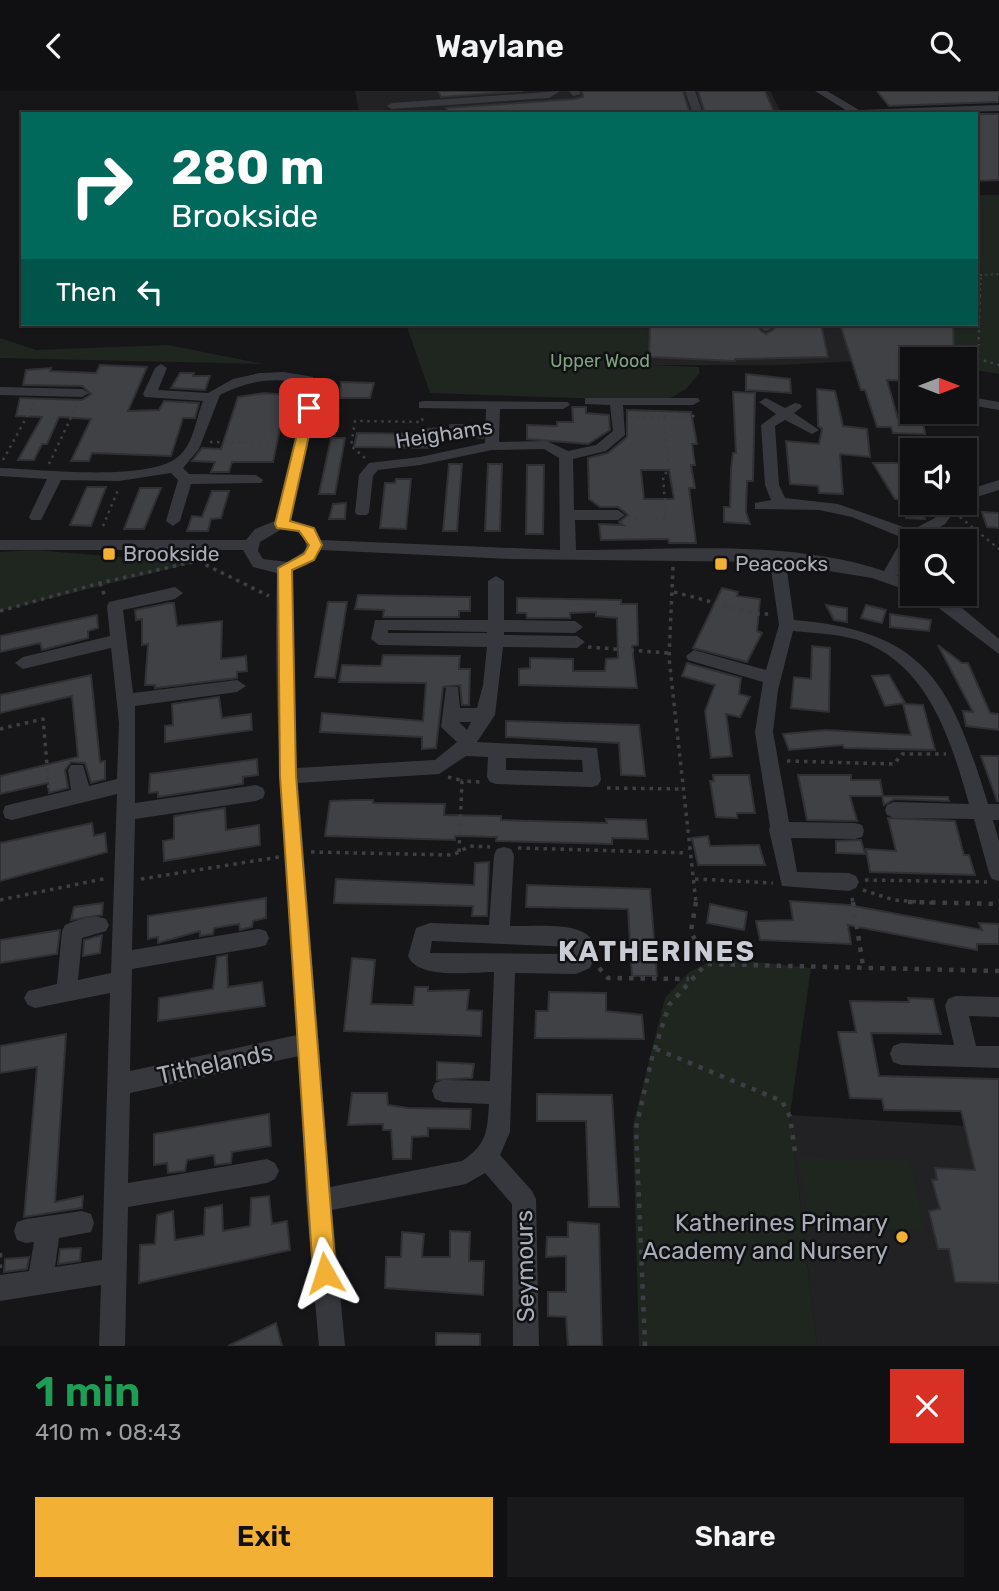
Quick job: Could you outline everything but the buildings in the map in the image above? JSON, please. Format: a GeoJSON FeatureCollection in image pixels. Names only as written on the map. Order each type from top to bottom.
{"type":"FeatureCollection","features":[{"type":"Feature","properties":{"kind":"street"},"geometry":{"type":"LineString","coordinates":[[424,91],[426,104]]}},
{"type":"Feature","properties":{"kind":"street"},"geometry":{"type":"LineString","coordinates":[[392,106],[549,95],[555,91]]}},
{"type":"Feature","properties":{"kind":"street"},"geometry":{"type":"LineString","coordinates":[[690,91],[697,112]]}},
{"type":"Feature","properties":{"kind":"street"},"geometry":{"type":"LineString","coordinates":[[820,91],[857,112],[990,104]]}},
{"type":"Feature","properties":{"kind":"street"},"geometry":{"type":"LineString","coordinates":[[162,368],[149,394],[212,397]]}},
{"type":"Feature","properties":{"kind":"street"},"geometry":{"type":"LineString","coordinates":[[0,472],[139,475],[178,465],[196,442],[212,397],[225,387],[250,377],[288,375],[308,380],[309,408],[282,524]]}},
{"type":"Feature","properties":{"kind":"street"},"geometry":{"type":"LineString","coordinates":[[0,391],[82,393]]}},
{"type":"Feature","properties":{"kind":"street"},"geometry":{"type":"LineString","coordinates":[[590,401],[693,401]]}},
{"type":"Feature","properties":{"kind":"street"},"geometry":{"type":"LineString","coordinates":[[568,555],[566,456],[601,448],[611,442],[620,432],[617,401]]}},
{"type":"Feature","properties":{"kind":"street"},"geometry":{"type":"LineString","coordinates":[[977,402],[999,406]]}},
{"type":"Feature","properties":{"kind":"street"},"geometry":{"type":"LineString","coordinates":[[766,403],[790,410],[812,430]]}},
{"type":"Feature","properties":{"kind":"street"},"geometry":{"type":"LineString","coordinates":[[424,405],[563,405]]}},
{"type":"Feature","properties":{"kind":"street"},"geometry":{"type":"LineString","coordinates":[[492,446],[493,405]]}},
{"type":"Feature","properties":{"kind":"street"},"geometry":{"type":"LineString","coordinates":[[309,408],[333,409]]}},
{"type":"Feature","properties":{"kind":"street"},"geometry":{"type":"LineString","coordinates":[[779,502],[772,485],[768,425],[790,410]]}},
{"type":"Feature","properties":{"kind":"street","name":"Heighams"},"geometry":{"type":"LineString","coordinates":[[362,512],[366,475],[374,466],[420,461],[492,446],[547,445],[566,456]]}},
{"type":"Feature","properties":{"kind":"street"},"geometry":{"type":"LineString","coordinates":[[173,466],[185,479],[256,479]]}},
{"type":"Feature","properties":{"kind":"street"},"geometry":{"type":"LineString","coordinates":[[36,517],[51,473]]}},
{"type":"Feature","properties":{"kind":"street"},"geometry":{"type":"LineString","coordinates":[[173,520],[185,479]]}},
{"type":"Feature","properties":{"kind":"street"},"geometry":{"type":"LineString","coordinates":[[977,492],[999,485]]}},
{"type":"Feature","properties":{"kind":"street"},"geometry":{"type":"LineString","coordinates":[[760,506],[779,502],[845,510],[900,531]]}},
{"type":"Feature","properties":{"kind":"street"},"geometry":{"type":"LineString","coordinates":[[568,515],[618,515]]}},
{"type":"Feature","properties":{"kind":"street"},"geometry":{"type":"LineString","coordinates":[[925,529],[940,521],[945,515]]}},
{"type":"Feature","properties":{"kind":"street"},"geometry":{"type":"LineString","coordinates":[[282,524],[302,527],[310,532],[316,545],[309,557],[285,568],[258,563],[250,552],[250,545],[261,531],[282,524]]}},
{"type":"Feature","properties":{"kind":"street"},"geometry":{"type":"LineString","coordinates":[[0,545],[200,554],[250,545]]}},
{"type":"Feature","properties":{"kind":"street"},"geometry":{"type":"LineString","coordinates":[[316,545],[452,553],[776,558],[847,565],[900,582]]}},
{"type":"Feature","properties":{"kind":"street"},"geometry":{"type":"LineString","coordinates":[[776,558],[787,620],[772,678],[764,732],[778,830],[789,880],[849,883]]}},
{"type":"Feature","properties":{"kind":"street"},"geometry":{"type":"LineString","coordinates":[[890,577],[900,558]]}},
{"type":"Feature","properties":{"kind":"street"},"geometry":{"type":"LineString","coordinates":[[285,568],[283,603],[288,776],[331,1346]]}},
{"type":"Feature","properties":{"kind":"street"},"geometry":{"type":"LineString","coordinates":[[288,776],[439,767],[465,745],[486,715],[491,702],[496,581]]}},
{"type":"Feature","properties":{"kind":"street"},"geometry":{"type":"LineString","coordinates":[[112,1346],[127,812],[126,701],[115,606],[175,593]]}},
{"type":"Feature","properties":{"kind":"street"},"geometry":{"type":"LineString","coordinates":[[949,606],[999,648]]}},
{"type":"Feature","properties":{"kind":"street"},"geometry":{"type":"LineString","coordinates":[[787,620],[842,630],[880,643],[915,666],[937,699],[989,812],[999,873]]}},
{"type":"Feature","properties":{"kind":"street"},"geometry":{"type":"LineString","coordinates":[[494,633],[379,639],[381,624],[494,633],[576,635]]}},
{"type":"Feature","properties":{"kind":"street"},"geometry":{"type":"LineString","coordinates":[[23,663],[119,640]]}},
{"type":"Feature","properties":{"kind":"street"},"geometry":{"type":"LineString","coordinates":[[694,656],[772,678]]}},
{"type":"Feature","properties":{"kind":"street"},"geometry":{"type":"LineString","coordinates":[[126,701],[237,685]]}},
{"type":"Feature","properties":{"kind":"street"},"geometry":{"type":"LineString","coordinates":[[452,692],[450,727],[465,745],[498,750],[591,753],[592,780],[496,777],[498,750]]}},
{"type":"Feature","properties":{"kind":"street"},"geometry":{"type":"LineString","coordinates":[[451,715],[486,715]]}},
{"type":"Feature","properties":{"kind":"street"},"geometry":{"type":"LineString","coordinates":[[77,770],[81,795]]}},
{"type":"Feature","properties":{"kind":"street"},"geometry":{"type":"LineString","coordinates":[[12,812],[127,784]]}},
{"type":"Feature","properties":{"kind":"street"},"geometry":{"type":"LineString","coordinates":[[127,812],[256,793]]}},
{"type":"Feature","properties":{"kind":"street"},"geometry":{"type":"LineString","coordinates":[[894,810],[989,812]]}},
{"type":"Feature","properties":{"kind":"street"},"geometry":{"type":"LineString","coordinates":[[778,830],[855,831]]}},
{"type":"Feature","properties":{"kind":"street"},"geometry":{"type":"LineString","coordinates":[[499,934],[504,855]]}},
{"type":"Feature","properties":{"kind":"street"},"geometry":{"type":"LineString","coordinates":[[67,992],[72,931],[99,925]]}},
{"type":"Feature","properties":{"kind":"street"},"geometry":{"type":"LineString","coordinates":[[430,932],[578,938],[585,943],[586,954],[583,961],[576,964],[427,962],[418,956],[423,935],[430,932]]}},
{"type":"Feature","properties":{"kind":"street"},"geometry":{"type":"LineString","coordinates":[[35,998],[67,992],[123,971],[260,938]]}},
{"type":"Feature","properties":{"kind":"street"},"geometry":{"type":"LineString","coordinates":[[318,1201],[466,1172],[487,1158],[499,1132],[505,963]]}},
{"type":"Feature","properties":{"kind":"street"},"geometry":{"type":"LineString","coordinates":[[968,1056],[956,1006],[999,1007]]}},
{"type":"Feature","properties":{"kind":"street","name":"Tithelands"},"geometry":{"type":"LineString","coordinates":[[121,1084],[309,1043]]}},
{"type":"Feature","properties":{"kind":"street"},"geometry":{"type":"LineString","coordinates":[[901,1054],[999,1057]]}},
{"type":"Feature","properties":{"kind":"street"},"geometry":{"type":"LineString","coordinates":[[443,1091],[501,1093]]}},
{"type":"Feature","properties":{"kind":"street","name":"Seymours"},"geometry":{"type":"LineString","coordinates":[[487,1158],[524,1199],[526,1346]]}},
{"type":"Feature","properties":{"kind":"street"},"geometry":{"type":"LineString","coordinates":[[117,1197],[267,1171]]}},
{"type":"Feature","properties":{"kind":"street"},"geometry":{"type":"LineString","coordinates":[[40,1282],[37,1229],[82,1223]]}},
{"type":"Feature","properties":{"kind":"street"},"geometry":{"type":"LineString","coordinates":[[0,1288],[114,1271]]}},
{"type":"Feature","properties":{"kind":"path"},"geometry":{"type":"LineString","coordinates":[[978,268],[981,275],[978,359],[999,365]]}},
{"type":"Feature","properties":{"kind":"path"},"geometry":{"type":"LineString","coordinates":[[981,275],[999,275]]}},
{"type":"Feature","properties":{"kind":"path"},"geometry":{"type":"LineString","coordinates":[[0,465],[41,391]]}},
{"type":"Feature","properties":{"kind":"path"},"geometry":{"type":"LineString","coordinates":[[51,473],[82,393]]}},
{"type":"Feature","properties":{"kind":"path"},"geometry":{"type":"LineString","coordinates":[[374,466],[351,446],[355,421],[422,422],[424,405]]}},
{"type":"Feature","properties":{"kind":"path"},"geometry":{"type":"LineString","coordinates":[[618,417],[664,417],[669,470],[663,476],[666,519],[629,520],[618,515]]}},
{"type":"Feature","properties":{"kind":"path"},"geometry":{"type":"LineString","coordinates":[[196,442],[278,443]]}},
{"type":"Feature","properties":{"kind":"path"},"geometry":{"type":"LineString","coordinates":[[103,526],[124,475]]}},
{"type":"Feature","properties":{"kind":"path"},"geometry":{"type":"LineString","coordinates":[[962,515],[999,549]]}},
{"type":"Feature","properties":{"kind":"path"},"geometry":{"type":"LineString","coordinates":[[989,539],[999,539]]}},
{"type":"Feature","properties":{"kind":"path"},"geometry":{"type":"LineString","coordinates":[[0,611],[200,554],[283,603]]}},
{"type":"Feature","properties":{"kind":"path"},"geometry":{"type":"LineString","coordinates":[[672,556],[674,592],[669,653],[688,853],[695,880],[696,901],[691,931],[706,964]]}},
{"type":"Feature","properties":{"kind":"path"},"geometry":{"type":"LineString","coordinates":[[674,592],[787,620]]}},
{"type":"Feature","properties":{"kind":"path"},"geometry":{"type":"LineString","coordinates":[[576,635],[593,650],[669,653]]}},
{"type":"Feature","properties":{"kind":"path"},"geometry":{"type":"LineString","coordinates":[[0,729],[43,719],[50,803]]}},
{"type":"Feature","properties":{"kind":"path"},"geometry":{"type":"LineString","coordinates":[[767,761],[894,764],[902,754],[960,753]]}},
{"type":"Feature","properties":{"kind":"path"},"geometry":{"type":"LineString","coordinates":[[592,780],[600,788],[681,789]]}},
{"type":"Feature","properties":{"kind":"path"},"geometry":{"type":"LineString","coordinates":[[458,852],[462,781],[493,783]]}},
{"type":"Feature","properties":{"kind":"path"},"geometry":{"type":"LineString","coordinates":[[0,900],[126,878],[295,855]]}},
{"type":"Feature","properties":{"kind":"path"},"geometry":{"type":"LineString","coordinates":[[849,883],[891,879],[999,883]]}},
{"type":"Feature","properties":{"kind":"path"},"geometry":{"type":"LineString","coordinates":[[695,880],[783,884],[789,880]]}},
{"type":"Feature","properties":{"kind":"path"},"geometry":{"type":"LineString","coordinates":[[849,883],[863,966]]}},
{"type":"Feature","properties":{"kind":"path"},"geometry":{"type":"LineString","coordinates":[[849,883],[872,894],[920,902],[999,904]]}},
{"type":"Feature","properties":{"kind":"path"},"geometry":{"type":"LineString","coordinates":[[586,954],[608,978],[691,979]]}},
{"type":"Feature","properties":{"kind":"path"},"geometry":{"type":"LineString","coordinates":[[645,1346],[636,1128],[655,1048],[669,1005],[680,989],[706,964],[999,971]]}},
{"type":"Feature","properties":{"kind":"path"},"geometry":{"type":"LineString","coordinates":[[655,1048],[782,1101],[790,1117],[795,1152]]}},
{"type":"Feature","properties":{"kind":"path"},"geometry":{"type":"LineString","coordinates":[[0,1254],[0,1270]]}},
{"type":"Feature","properties":{"kind":"shaded area"},"geometry":{"type":"Polygon","coordinates":[[[355,91],[770,91],[781,112],[500,112],[359,111],[355,91]]]}},
{"type":"Feature","properties":{"kind":"shaded area"},"geometry":{"type":"Polygon","coordinates":[[[646,326],[953,326],[954,347],[900,347],[900,359],[781,365],[646,365],[646,326]]]}},
{"type":"Feature","properties":{"kind":"shaded area","name":"Katherines Primary Academy and Nursery"},"geometry":{"type":"Polygon","coordinates":[[[790,1115],[999,1128],[999,1346],[817,1346],[790,1115]]]}},
{"type":"Feature","properties":{"kind":"green space"},"geometry":{"type":"Polygon","coordinates":[[[978,195],[999,195],[999,374],[977,370],[977,347],[954,347],[953,326],[978,326],[978,195]]]}},
{"type":"Feature","properties":{"kind":"green space","name":"Upper Wood"},"geometry":{"type":"Polygon","coordinates":[[[407,326],[646,326],[647,365],[699,367],[699,374],[686,389],[665,401],[430,393],[407,326]]]}},
{"type":"Feature","properties":{"kind":"green space"},"geometry":{"type":"Polygon","coordinates":[[[0,338],[36,350],[168,345],[264,364],[0,358],[0,338]]]}},
{"type":"Feature","properties":{"kind":"green space"},"geometry":{"type":"Polygon","coordinates":[[[34,550],[193,563],[0,611],[0,552],[34,550]]]}},
{"type":"Feature","properties":{"kind":"green space"},"geometry":{"type":"Polygon","coordinates":[[[717,958],[811,968],[790,1115],[817,1346],[639,1346],[633,1125],[665,998],[688,973],[717,958]]]}},
{"type":"Feature","properties":{"kind":"green space"},"geometry":{"type":"Polygon","coordinates":[[[798,1157],[910,1161],[925,1230],[810,1227],[798,1157]]]}},
{"type":"Feature","properties":{"kind":"place","name":"Brookside"},"geometry":{"type":"Point","coordinates":[109,554]}},
{"type":"Feature","properties":{"kind":"place","name":"Peacocks"},"geometry":{"type":"Point","coordinates":[721,564]}},
{"type":"Feature","properties":{"kind":"place","name":"Katherines Primary Academy and Nursery"},"geometry":{"type":"Point","coordinates":[902,1237]}},
{"type":"Feature","properties":{"kind":"district","name":"KATHERINES"},"geometry":{"type":"Point","coordinates":[657,951]}},
{"type":"Feature","properties":{"kind":"route"},"geometry":{"type":"LineString","coordinates":[[309,408],[282,524],[302,527],[310,532],[316,545],[309,557],[285,568],[283,603],[288,776],[325,1273]]}}]}
